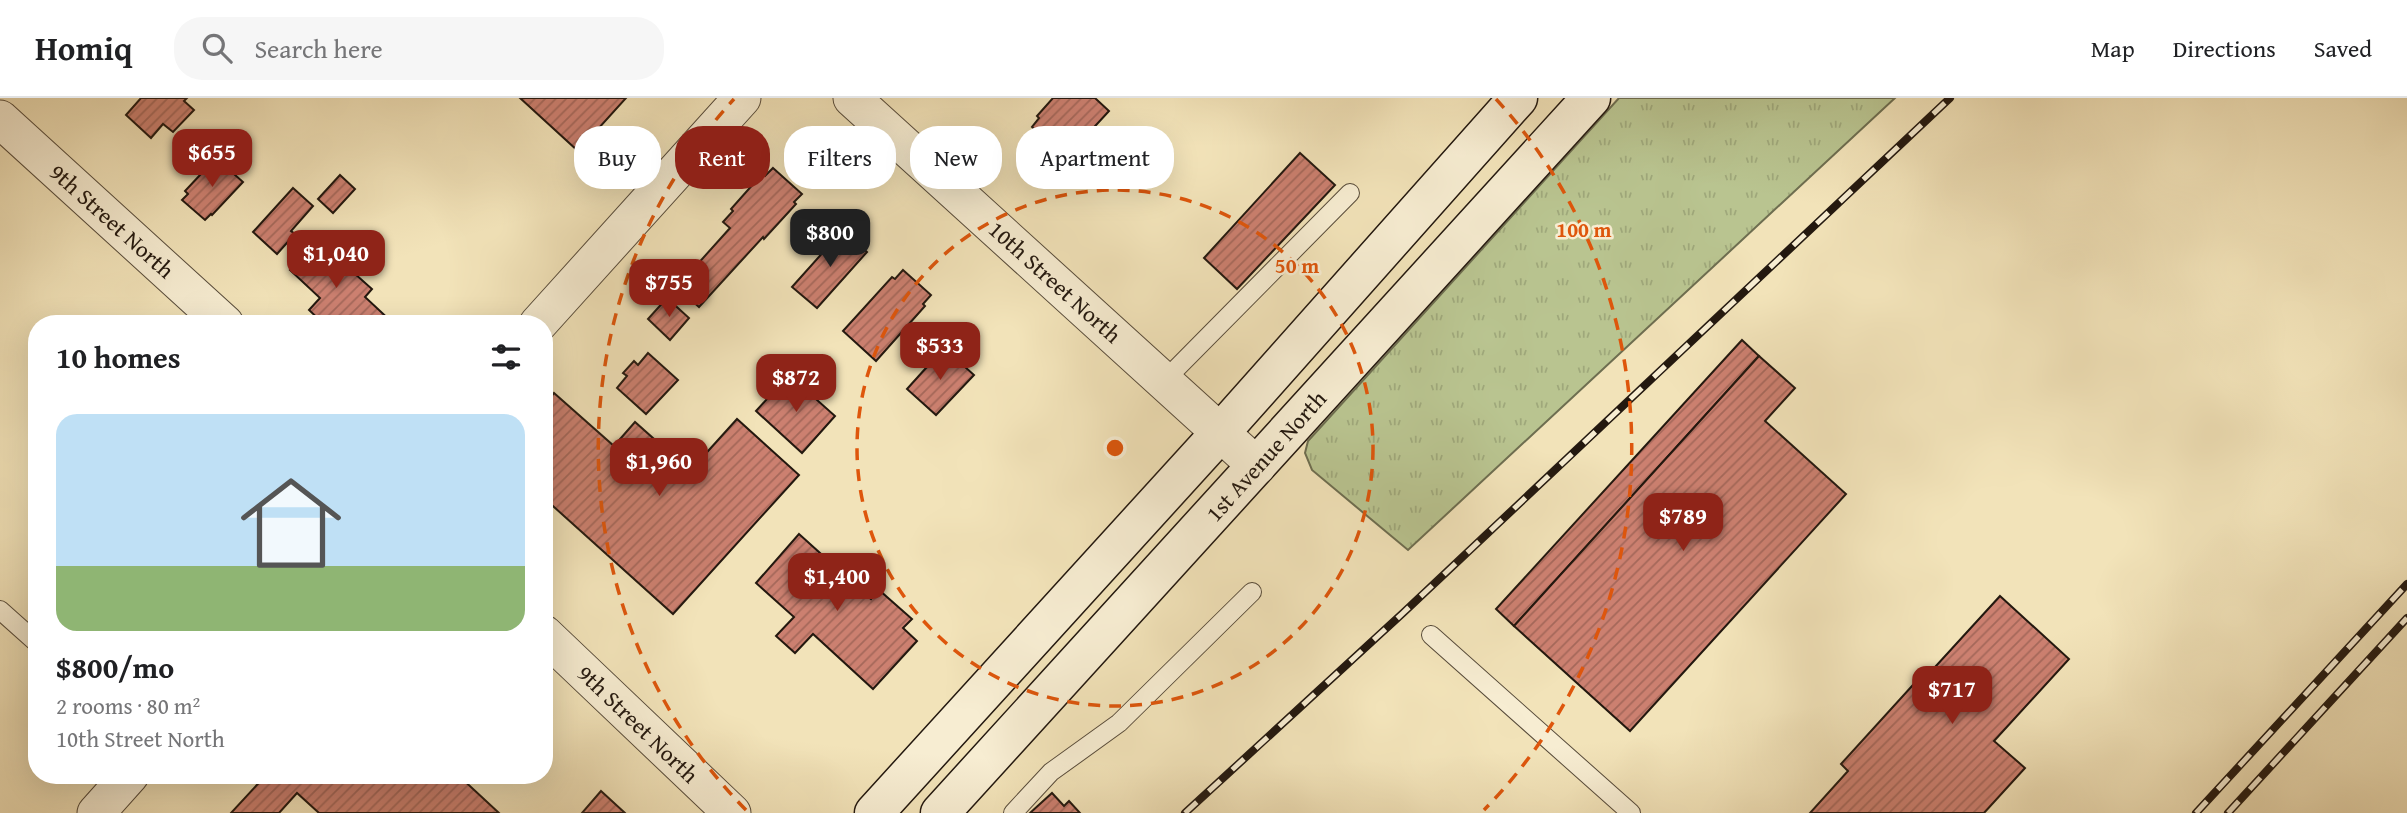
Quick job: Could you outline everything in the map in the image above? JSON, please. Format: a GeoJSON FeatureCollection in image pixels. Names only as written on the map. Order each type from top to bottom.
{"type":"FeatureCollection","features":[{"type":"Feature","properties":{"kind":"main road"},"geometry":{"type":"LineString","coordinates":[[874,813],[1220,433],[1518,98]]}},
{"type":"Feature","properties":{"kind":"main road","name":"1st Avenue North"},"geometry":{"type":"LineString","coordinates":[[940,813],[1591,98]]}},
{"type":"Feature","properties":{"kind":"street"},"geometry":{"type":"LineString","coordinates":[[546,315],[742,98]]}},
{"type":"Feature","properties":{"kind":"street","name":"10th Street North"},"geometry":{"type":"LineString","coordinates":[[852,98],[1257,466]]}},
{"type":"Feature","properties":{"kind":"street","name":"9th Street North"},"geometry":{"type":"LineString","coordinates":[[0,119],[215,315]]}},
{"type":"Feature","properties":{"kind":"street","name":"9th Street North"},"geometry":{"type":"LineString","coordinates":[[553,643],[732,813]]}},
{"type":"Feature","properties":{"kind":"street"},"geometry":{"type":"LineString","coordinates":[[96,813],[122,784]]}},
{"type":"Feature","properties":{"kind":"lane"},"geometry":{"type":"LineString","coordinates":[[1164,381],[1350,193]]}},
{"type":"Feature","properties":{"kind":"lane"},"geometry":{"type":"LineString","coordinates":[[1013,813],[1051,772],[1119,723],[1252,592]]}},
{"type":"Feature","properties":{"kind":"lane"},"geometry":{"type":"LineString","coordinates":[[0,610],[28,635]]}},
{"type":"Feature","properties":{"kind":"lane"},"geometry":{"type":"LineString","coordinates":[[1432,635],[1631,813]]}},
{"type":"Feature","properties":{"kind":"green space"},"geometry":{"type":"Polygon","coordinates":[[[1619,98],[1895,98],[1408,550],[1312,470],[1305,453],[1308,441],[1619,98]]]}},
{"type":"Feature","properties":{"kind":"building"},"geometry":{"type":"Polygon","coordinates":[[[141,98],[187,98],[184,101],[194,110],[173,132],[163,124],[151,138],[126,115],[141,98]]]}},
{"type":"Feature","properties":{"kind":"building"},"geometry":{"type":"Polygon","coordinates":[[[520,98],[626,98],[601,126],[574,126],[574,147],[520,98]]]}},
{"type":"Feature","properties":{"kind":"building"},"geometry":{"type":"Polygon","coordinates":[[[1053,98],[1095,98],[1109,111],[1095,126],[1033,126],[1039,118],[1037,116],[1053,98]]]}},
{"type":"Feature","properties":{"kind":"building"},"geometry":{"type":"Polygon","coordinates":[[[1300,153],[1335,185],[1237,289],[1204,258],[1300,153]]]}},
{"type":"Feature","properties":{"kind":"building"},"geometry":{"type":"Polygon","coordinates":[[[216,158],[243,182],[205,220],[182,200],[188,194],[185,191],[216,158]]]}},
{"type":"Feature","properties":{"kind":"building"},"geometry":{"type":"Polygon","coordinates":[[[773,168],[784,178],[784,189],[796,189],[802,194],[794,202],[796,204],[699,307],[677,287],[730,228],[723,222],[749,189],[770,189],[770,171],[773,168]]]}},
{"type":"Feature","properties":{"kind":"building"},"geometry":{"type":"Polygon","coordinates":[[[340,175],[355,189],[333,213],[318,199],[340,175]]]}},
{"type":"Feature","properties":{"kind":"building"},"geometry":{"type":"Polygon","coordinates":[[[293,188],[313,206],[291,231],[295,234],[277,254],[253,232],[293,188]]]}},
{"type":"Feature","properties":{"kind":"building"},"geometry":{"type":"Polygon","coordinates":[[[843,230],[867,252],[817,308],[792,287],[843,230]]]}},
{"type":"Feature","properties":{"kind":"building"},"geometry":{"type":"Polygon","coordinates":[[[317,240],[372,289],[365,297],[384,315],[314,315],[309,310],[320,298],[290,270],[317,240]]]}},
{"type":"Feature","properties":{"kind":"building"},"geometry":{"type":"Polygon","coordinates":[[[903,270],[931,295],[923,304],[925,306],[876,361],[843,331],[892,277],[895,279],[903,270]]]}},
{"type":"Feature","properties":{"kind":"building"},"geometry":{"type":"Polygon","coordinates":[[[667,298],[689,318],[670,340],[648,319],[667,298]]]}},
{"type":"Feature","properties":{"kind":"building"},"geometry":{"type":"Polygon","coordinates":[[[1742,340],[1759,356],[1514,626],[1496,609],[1742,340]]]}},
{"type":"Feature","properties":{"kind":"building"},"geometry":{"type":"Polygon","coordinates":[[[944,348],[974,375],[936,415],[907,389],[944,348]]]}},
{"type":"Feature","properties":{"kind":"building"},"geometry":{"type":"Polygon","coordinates":[[[648,353],[678,380],[646,414],[617,388],[627,376],[623,373],[634,361],[638,365],[648,353]]]}},
{"type":"Feature","properties":{"kind":"building"},"geometry":{"type":"Polygon","coordinates":[[[1759,356],[1795,388],[1765,421],[1846,494],[1630,731],[1514,626],[1759,356]]]}},
{"type":"Feature","properties":{"kind":"building"},"geometry":{"type":"Polygon","coordinates":[[[789,375],[835,416],[802,453],[756,411],[789,375]]]}},
{"type":"Feature","properties":{"kind":"building"},"geometry":{"type":"Polygon","coordinates":[[[553,394],[614,446],[635,422],[690,471],[737,419],[799,475],[673,614],[553,506],[553,394]]]}},
{"type":"Feature","properties":{"kind":"building"},"geometry":{"type":"Polygon","coordinates":[[[799,534],[871,599],[879,590],[912,619],[903,628],[917,641],[873,689],[813,634],[795,653],[776,636],[794,617],[756,583],[799,534]]]}},
{"type":"Feature","properties":{"kind":"building"},"geometry":{"type":"Polygon","coordinates":[[[2000,596],[2069,659],[1994,741],[2025,768],[1984,813],[1810,813],[1848,771],[1841,764],[1922,675],[1925,678],[2000,596]]]}},
{"type":"Feature","properties":{"kind":"building"},"geometry":{"type":"Polygon","coordinates":[[[258,784],[468,784],[499,813],[319,813],[297,793],[279,813],[231,813],[258,784]]]}},
{"type":"Feature","properties":{"kind":"building"},"geometry":{"type":"Polygon","coordinates":[[[601,791],[625,813],[582,813],[601,791]]]}},
{"type":"Feature","properties":{"kind":"building"},"geometry":{"type":"Polygon","coordinates":[[[1052,793],[1064,806],[1069,801],[1080,813],[1030,813],[1052,793]]]}},
{"type":"Feature","properties":{"kind":"railway"},"geometry":{"type":"LineString","coordinates":[[1185,813],[1403,613],[1950,98]]}},
{"type":"Feature","properties":{"kind":"railway"},"geometry":{"type":"LineString","coordinates":[[2196,813],[2407,584]]}},
{"type":"Feature","properties":{"kind":"railway"},"geometry":{"type":"LineString","coordinates":[[2228,813],[2407,618]]}}]}
